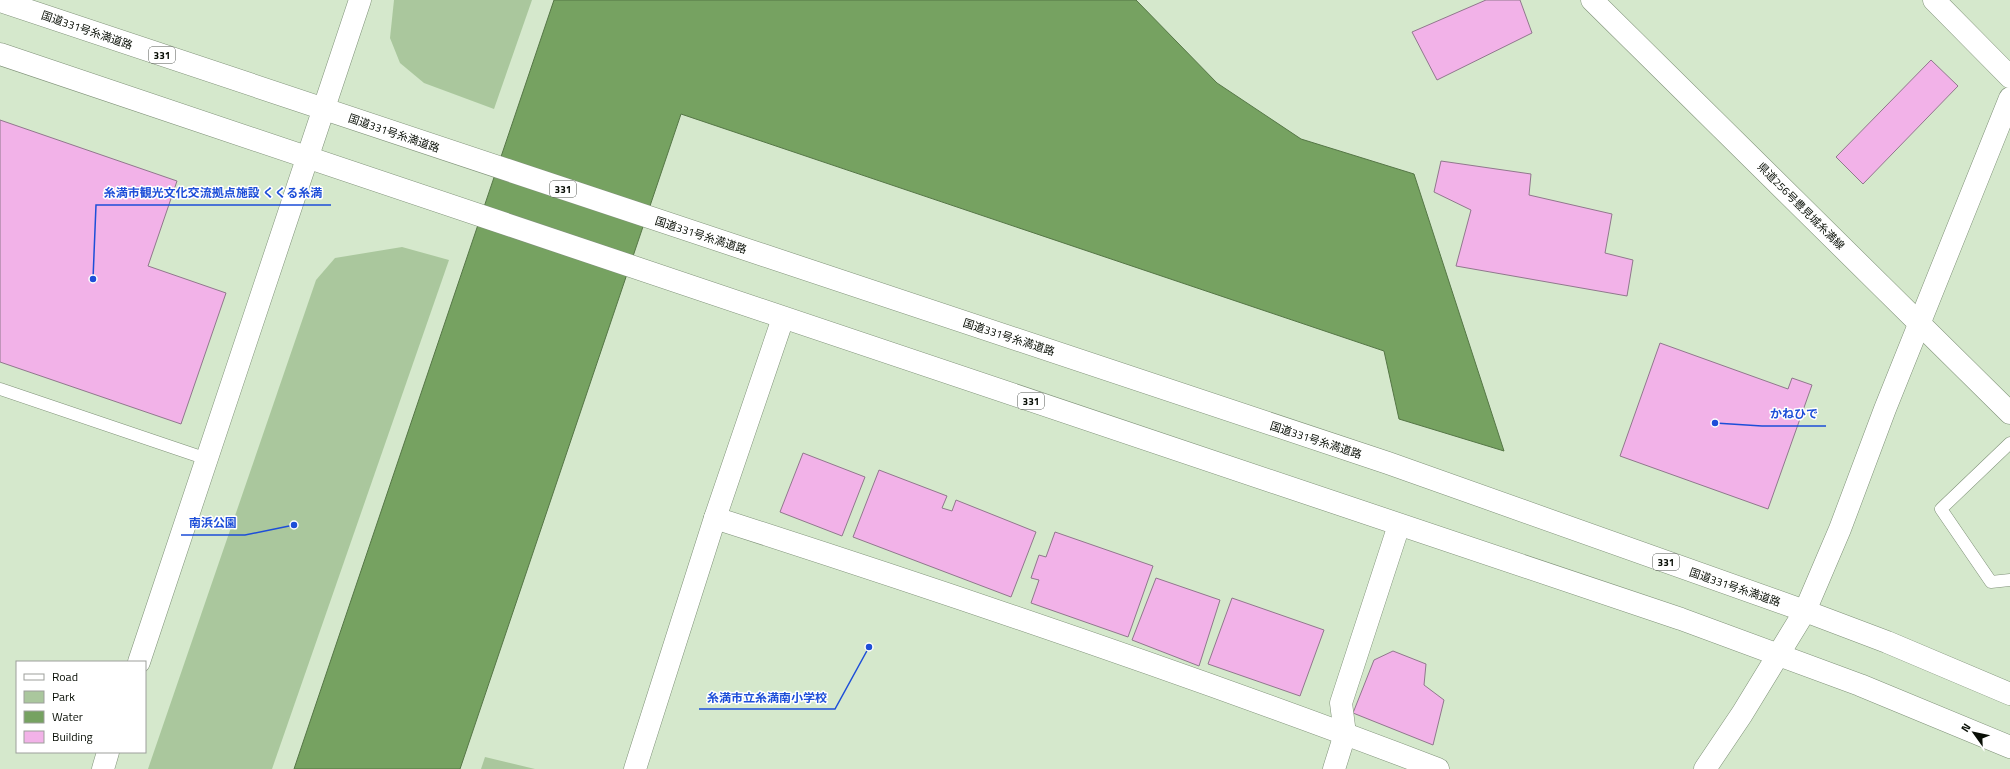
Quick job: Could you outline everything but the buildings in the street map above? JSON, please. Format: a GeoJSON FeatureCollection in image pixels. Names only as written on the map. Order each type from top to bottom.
{"type":"FeatureCollection","features":[{"type":"Feature","properties":{"kind":"main road"},"geometry":{"type":"LineString","coordinates":[[139,661],[325,110],[360,0]]}},
{"type":"Feature","properties":{"kind":"main road","name":"県道256号豊見城糸満線"},"geometry":{"type":"LineString","coordinates":[[1592,0],[2010,413]]}},
{"type":"Feature","properties":{"kind":"main road"},"geometry":{"type":"LineString","coordinates":[[1934,0],[2010,76]]}},
{"type":"Feature","properties":{"kind":"main road","name":"国道331号糸満道路"},"geometry":{"type":"LineString","coordinates":[[0,1],[666,224],[1388,463],[1805,611],[1886,642],[2010,694]]}},
{"type":"Feature","properties":{"kind":"main road","name":"331"},"geometry":{"type":"LineString","coordinates":[[0,54],[308,159],[1681,620],[1860,685],[2010,747]]}},
{"type":"Feature","properties":{"kind":"main road"},"geometry":{"type":"LineString","coordinates":[[1705,769],[1742,714],[1805,611],[1840,529],[1919,324],[2010,98]]}},
{"type":"Feature","properties":{"kind":"main road"},"geometry":{"type":"LineString","coordinates":[[635,769],[715,518],[783,318]]}},
{"type":"Feature","properties":{"kind":"main road"},"geometry":{"type":"LineString","coordinates":[[715,518],[1046,627],[1345,734],[1438,769]]}},
{"type":"Feature","properties":{"kind":"main road"},"geometry":{"type":"LineString","coordinates":[[1334,769],[1345,734],[1341,703],[1406,528]]}},
{"type":"Feature","properties":{"kind":"main road"},"geometry":{"type":"LineString","coordinates":[[103,769],[108,753]]}},
{"type":"Feature","properties":{"kind":"lane"},"geometry":{"type":"LineString","coordinates":[[0,389],[207,459]]}},
{"type":"Feature","properties":{"kind":"lane"},"geometry":{"type":"LineString","coordinates":[[2010,444],[1941,510],[1991,582],[2010,580]]}},
{"type":"Feature","properties":{"kind":"green space"},"geometry":{"type":"Polygon","coordinates":[[[394,0],[532,0],[494,109],[424,83],[400,63],[390,38],[394,0]]]}},
{"type":"Feature","properties":{"kind":"green space"},"geometry":{"type":"Polygon","coordinates":[[[402,247],[449,260],[272,769],[148,769],[316,280],[335,258],[402,247]]]}},
{"type":"Feature","properties":{"kind":"green space"},"geometry":{"type":"Polygon","coordinates":[[[485,757],[535,769],[481,769],[485,757]]]}},
{"type":"Feature","properties":{"kind":"water"},"geometry":{"type":"Polygon","coordinates":[[[554,0],[1136,0],[1217,83],[1301,139],[1414,174],[1504,451],[1399,419],[1384,351],[681,114],[460,769],[294,769],[554,0]]]}},
{"type":"Feature","properties":{"kind":"place","name":"糸満市観光文化交流拠点施設 くくる糸満"},"geometry":{"type":"Point","coordinates":[93,279]}},
{"type":"Feature","properties":{"kind":"place","name":"かねひで"},"geometry":{"type":"Point","coordinates":[1715,423]}},
{"type":"Feature","properties":{"kind":"place","name":"南浜公園"},"geometry":{"type":"Point","coordinates":[294,525]}},
{"type":"Feature","properties":{"kind":"place","name":"糸満市立糸満南小学校"},"geometry":{"type":"Point","coordinates":[869,647]}}]}
